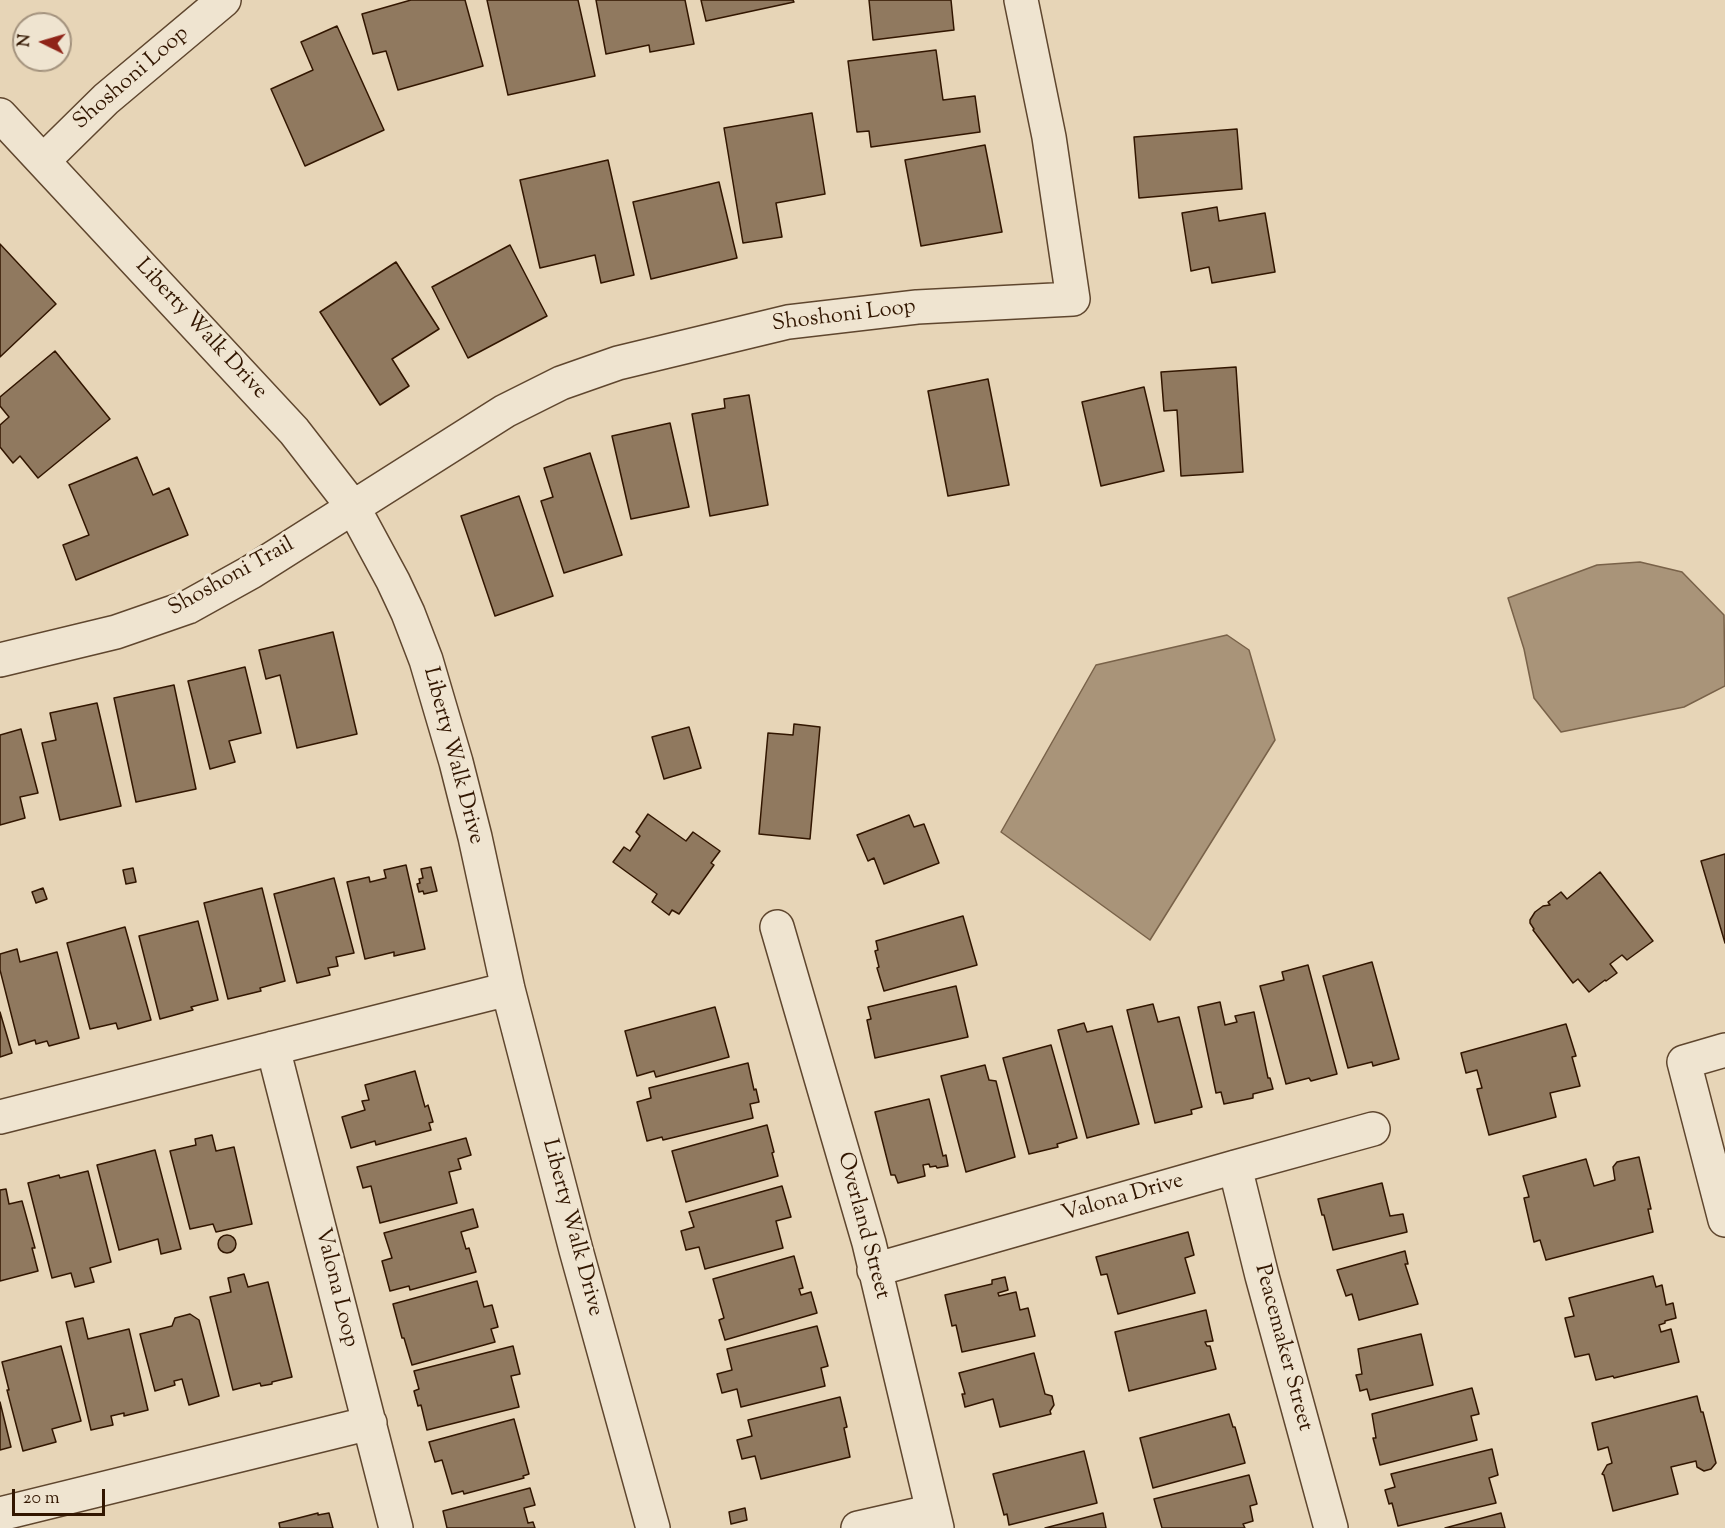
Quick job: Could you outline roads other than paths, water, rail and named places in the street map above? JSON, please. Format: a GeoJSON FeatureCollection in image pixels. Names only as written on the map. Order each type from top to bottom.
{"type":"FeatureCollection","features":[{"type":"Feature","properties":{"kind":"street","name":"Shoshoni Loop"},"geometry":{"type":"LineString","coordinates":[[43,161],[106,99],[224,0]]}},
{"type":"Feature","properties":{"kind":"street","name":"Shoshoni Loop"},"geometry":{"type":"LineString","coordinates":[[353,507],[505,411],[561,383],[618,363],[788,322],[917,307],[1073,299],[1049,137],[1021,0]]}},
{"type":"Feature","properties":{"kind":"street","name":"Liberty Walk Drive"},"geometry":{"type":"LineString","coordinates":[[0,115],[294,431],[353,507],[408,613],[426,660],[456,762],[508,989],[576,1250],[653,1528]]}},
{"type":"Feature","properties":{"kind":"street","name":"Shoshoni Trail"},"geometry":{"type":"LineString","coordinates":[[0,660],[116,632],[188,607],[251,572],[353,507]]}},
{"type":"Feature","properties":{"kind":"street","name":"Overland Street"},"geometry":{"type":"LineString","coordinates":[[777,927],[869,1243],[935,1519]]}},
{"type":"Feature","properties":{"kind":"street"},"geometry":{"type":"LineString","coordinates":[[0,1117],[508,989]]}},
{"type":"Feature","properties":{"kind":"street","name":"Valona Loop"},"geometry":{"type":"LineString","coordinates":[[273,1048],[396,1528]]}},
{"type":"Feature","properties":{"kind":"street"},"geometry":{"type":"LineString","coordinates":[[1725,1050],[1684,1062],[1725,1220]]}},
{"type":"Feature","properties":{"kind":"street","name":"Valona Drive"},"geometry":{"type":"LineString","coordinates":[[874,1270],[1373,1129]]}},
{"type":"Feature","properties":{"kind":"street","name":"Peacemaker Street"},"geometry":{"type":"LineString","coordinates":[[1235,1167],[1262,1276],[1331,1528]]}},
{"type":"Feature","properties":{"kind":"street"},"geometry":{"type":"LineString","coordinates":[[0,1514],[370,1423]]}},
{"type":"Feature","properties":{"kind":"street"},"geometry":{"type":"LineString","coordinates":[[858,1528],[935,1519]]}}]}
